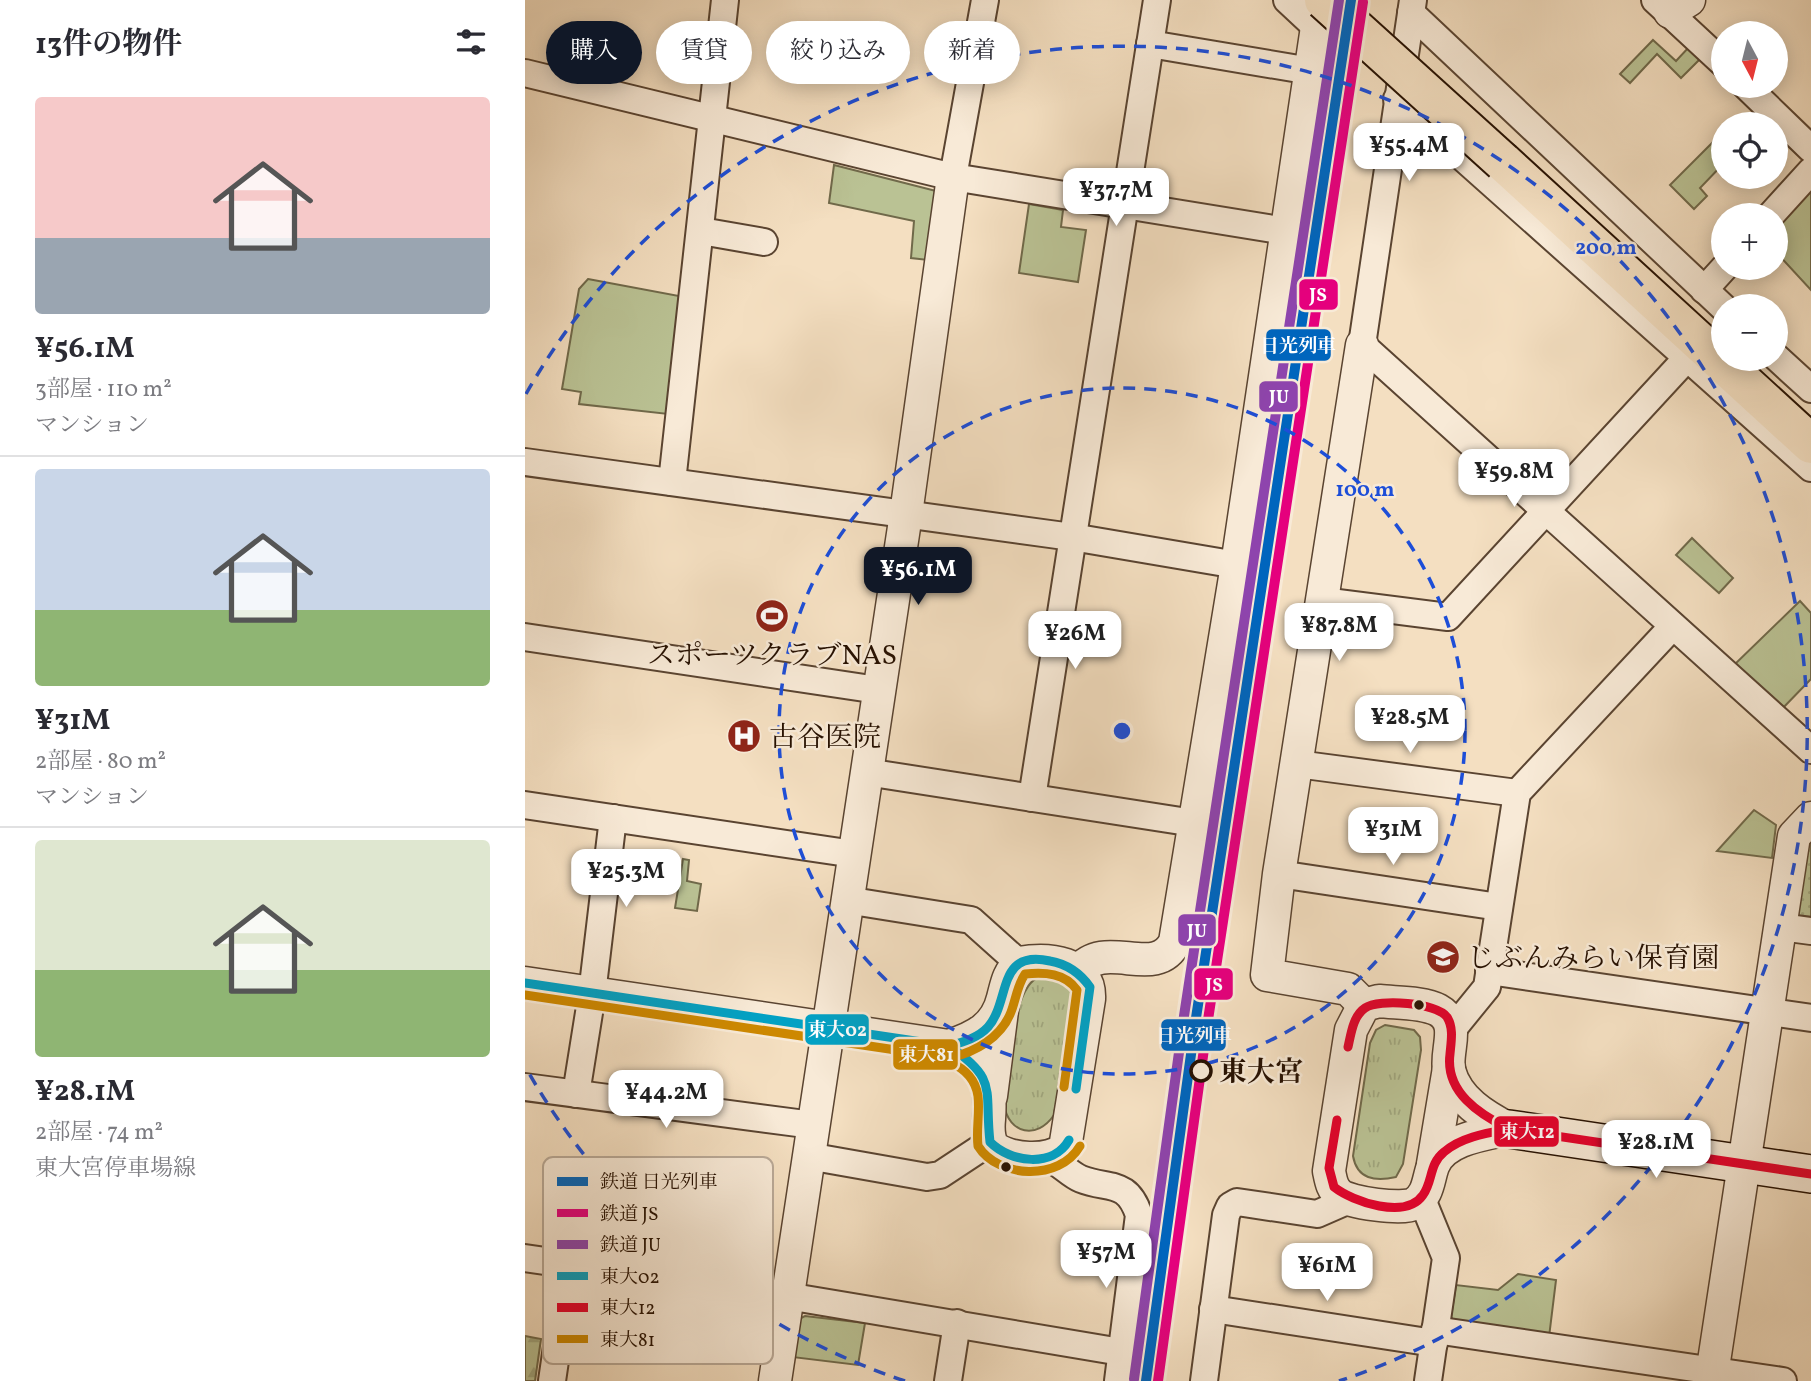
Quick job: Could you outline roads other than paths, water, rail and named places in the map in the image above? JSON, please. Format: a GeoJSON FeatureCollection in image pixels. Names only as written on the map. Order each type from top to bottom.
{"type":"FeatureCollection","features":[{"type":"Feature","properties":{"kind":"main road"},"geometry":{"type":"LineString","coordinates":[[1353,0],[1507,154],[1811,444]]}},
{"type":"Feature","properties":{"kind":"main road"},"geometry":{"type":"LineString","coordinates":[[1321,9],[1507,154],[1711,330]]}},
{"type":"Feature","properties":{"kind":"main road"},"geometry":{"type":"LineString","coordinates":[[1756,371],[1811,421]]}},
{"type":"Feature","properties":{"kind":"main road"},"geometry":{"type":"LineString","coordinates":[[1509,1129],[1811,1174]]}},
{"type":"Feature","properties":{"kind":"street"},"geometry":{"type":"LineString","coordinates":[[672,482],[725,0]]}},
{"type":"Feature","properties":{"kind":"street"},"geometry":{"type":"LineString","coordinates":[[775,1381],[826,1028],[907,514],[953,177],[985,0]]}},
{"type":"Feature","properties":{"kind":"street"},"geometry":{"type":"LineString","coordinates":[[1032,798],[1157,0]]}},
{"type":"Feature","properties":{"kind":"street"},"geometry":{"type":"LineString","coordinates":[[1079,971],[1084,965],[1103,957],[1155,961],[1171,951],[1175,942],[1237,565],[1321,9],[1287,0]]}},
{"type":"Feature","properties":{"kind":"street"},"geometry":{"type":"LineString","coordinates":[[1671,4],[1711,49]]}},
{"type":"Feature","properties":{"kind":"street"},"geometry":{"type":"LineString","coordinates":[[1364,1005],[1348,989],[1267,975],[1279,874],[1412,7]]}},
{"type":"Feature","properties":{"kind":"street"},"geometry":{"type":"LineString","coordinates":[[1412,7],[1711,297]]}},
{"type":"Feature","properties":{"kind":"street"},"geometry":{"type":"LineString","coordinates":[[1150,44],[1311,71]]}},
{"type":"Feature","properties":{"kind":"street"},"geometry":{"type":"LineString","coordinates":[[525,74],[953,177],[1286,231]]}},
{"type":"Feature","properties":{"kind":"street"},"geometry":{"type":"LineString","coordinates":[[1758,98],[1811,149]]}},
{"type":"Feature","properties":{"kind":"street"},"geometry":{"type":"LineString","coordinates":[[1397,100],[1811,468]]}},
{"type":"Feature","properties":{"kind":"street"},"geometry":{"type":"LineString","coordinates":[[1782,203],[1811,171]]}},
{"type":"Feature","properties":{"kind":"street"},"geometry":{"type":"LineString","coordinates":[[701,231],[764,242]]}},
{"type":"Feature","properties":{"kind":"street"},"geometry":{"type":"LineString","coordinates":[[1704,290],[1713,280]]}},
{"type":"Feature","properties":{"kind":"street"},"geometry":{"type":"LineString","coordinates":[[1361,345],[1811,750]]}},
{"type":"Feature","properties":{"kind":"street"},"geometry":{"type":"LineString","coordinates":[[1322,601],[1448,617],[1686,359]]}},
{"type":"Feature","properties":{"kind":"street"},"geometry":{"type":"LineString","coordinates":[[1788,368],[1811,389]]}},
{"type":"Feature","properties":{"kind":"street"},"geometry":{"type":"LineString","coordinates":[[525,462],[1072,537],[1237,565]]}},
{"type":"Feature","properties":{"kind":"street"},"geometry":{"type":"LineString","coordinates":[[1452,1030],[1487,987],[1517,793],[1673,626]]}},
{"type":"Feature","properties":{"kind":"street"},"geometry":{"type":"LineString","coordinates":[[525,637],[878,690]]}},
{"type":"Feature","properties":{"kind":"street"},"geometry":{"type":"LineString","coordinates":[[1297,764],[1517,793]]}},
{"type":"Feature","properties":{"kind":"street"},"geometry":{"type":"LineString","coordinates":[[866,772],[1194,823]]}},
{"type":"Feature","properties":{"kind":"street"},"geometry":{"type":"LineString","coordinates":[[525,805],[853,854]]}},
{"type":"Feature","properties":{"kind":"street"},"geometry":{"type":"LineString","coordinates":[[576,1094],[592,994],[613,818]]}},
{"type":"Feature","properties":{"kind":"street"},"geometry":{"type":"LineString","coordinates":[[1711,1376],[1768,1011],[1796,929],[1794,836],[1811,818]]}},
{"type":"Feature","properties":{"kind":"street"},"geometry":{"type":"LineString","coordinates":[[1279,874],[1499,907]]}},
{"type":"Feature","properties":{"kind":"street"},"geometry":{"type":"LineString","coordinates":[[846,900],[971,919],[1019,964]]}},
{"type":"Feature","properties":{"kind":"street"},"geometry":{"type":"LineString","coordinates":[[949,1046],[979,1035],[998,1013],[1010,973],[1019,964],[1048,961],[1079,971],[1090,986],[1089,999],[1069,1140],[1058,1155],[1048,1158],[999,1152],[990,1142],[991,1096],[1003,998]]}},
{"type":"Feature","properties":{"kind":"street"},"geometry":{"type":"LineString","coordinates":[[1489,971],[1811,1018]]}},
{"type":"Feature","properties":{"kind":"street"},"geometry":{"type":"LineString","coordinates":[[525,983],[949,1046],[974,1063],[982,1073],[991,1096]]}},
{"type":"Feature","properties":{"kind":"street"},"geometry":{"type":"LineString","coordinates":[[1379,1001],[1437,1009],[1446,1016],[1452,1030],[1449,1068],[1428,1188],[1414,1204],[1401,1207],[1349,1200],[1338,1194],[1331,1185],[1329,1171],[1351,1030],[1364,1005],[1379,1001]]}},
{"type":"Feature","properties":{"kind":"street"},"geometry":{"type":"LineString","coordinates":[[1449,1068],[1457,1088],[1469,1102],[1485,1116],[1509,1129]]}},
{"type":"Feature","properties":{"kind":"street"},"geometry":{"type":"LineString","coordinates":[[525,1087],[576,1094],[810,1141],[927,1177],[940,1175],[990,1142]]}},
{"type":"Feature","properties":{"kind":"street"},"geometry":{"type":"LineString","coordinates":[[1433,1164],[1451,1147],[1470,1138],[1509,1129]]}},
{"type":"Feature","properties":{"kind":"street"},"geometry":{"type":"LineString","coordinates":[[1048,1158],[1083,1180],[1121,1189],[1136,1207],[1138,1229],[1118,1381]]}},
{"type":"Feature","properties":{"kind":"street"},"geometry":{"type":"LineString","coordinates":[[1421,1198],[1445,1258],[1428,1381]]}},
{"type":"Feature","properties":{"kind":"street"},"geometry":{"type":"LineString","coordinates":[[1204,1381],[1226,1215],[1230,1206],[1237,1202],[1317,1214],[1349,1200]]}},
{"type":"Feature","properties":{"kind":"street"},"geometry":{"type":"LineString","coordinates":[[525,1258],[543,1261]]}},
{"type":"Feature","properties":{"kind":"street"},"geometry":{"type":"LineString","coordinates":[[773,1294],[1121,1352]]}},
{"type":"Feature","properties":{"kind":"street"},"geometry":{"type":"LineString","coordinates":[[1213,1310],[1435,1337],[1711,1376],[1783,1381]]}},
{"type":"Feature","properties":{"kind":"street"},"geometry":{"type":"LineString","coordinates":[[949,1381],[957,1323]]}},
{"type":"Feature","properties":{"kind":"rail line","name":"JU"},"geometry":{"type":"LineString","coordinates":[[1134,1379],[1184,1016],[1339,0]]}},
{"type":"Feature","properties":{"kind":"rail line","name":"日光列車"},"geometry":{"type":"LineString","coordinates":[[1146,1381],[1196,1018],[1351,0]]}},
{"type":"Feature","properties":{"kind":"rail line","name":"JS"},"geometry":{"type":"LineString","coordinates":[[1158,1381],[1208,1020],[1363,2]]}},
{"type":"Feature","properties":{"kind":"place","name":"スポーツクラブNAS"},"geometry":{"type":"Point","coordinates":[772,616]}},
{"type":"Feature","properties":{"kind":"place","name":"古谷医院"},"geometry":{"type":"Point","coordinates":[744,736]}},
{"type":"Feature","properties":{"kind":"place","name":"じぶんみらい保育園"},"geometry":{"type":"Point","coordinates":[1443,957]}},
{"type":"Feature","properties":{"kind":"place","name":"東大宮"},"geometry":{"type":"Point","coordinates":[1201,1071]}}]}
